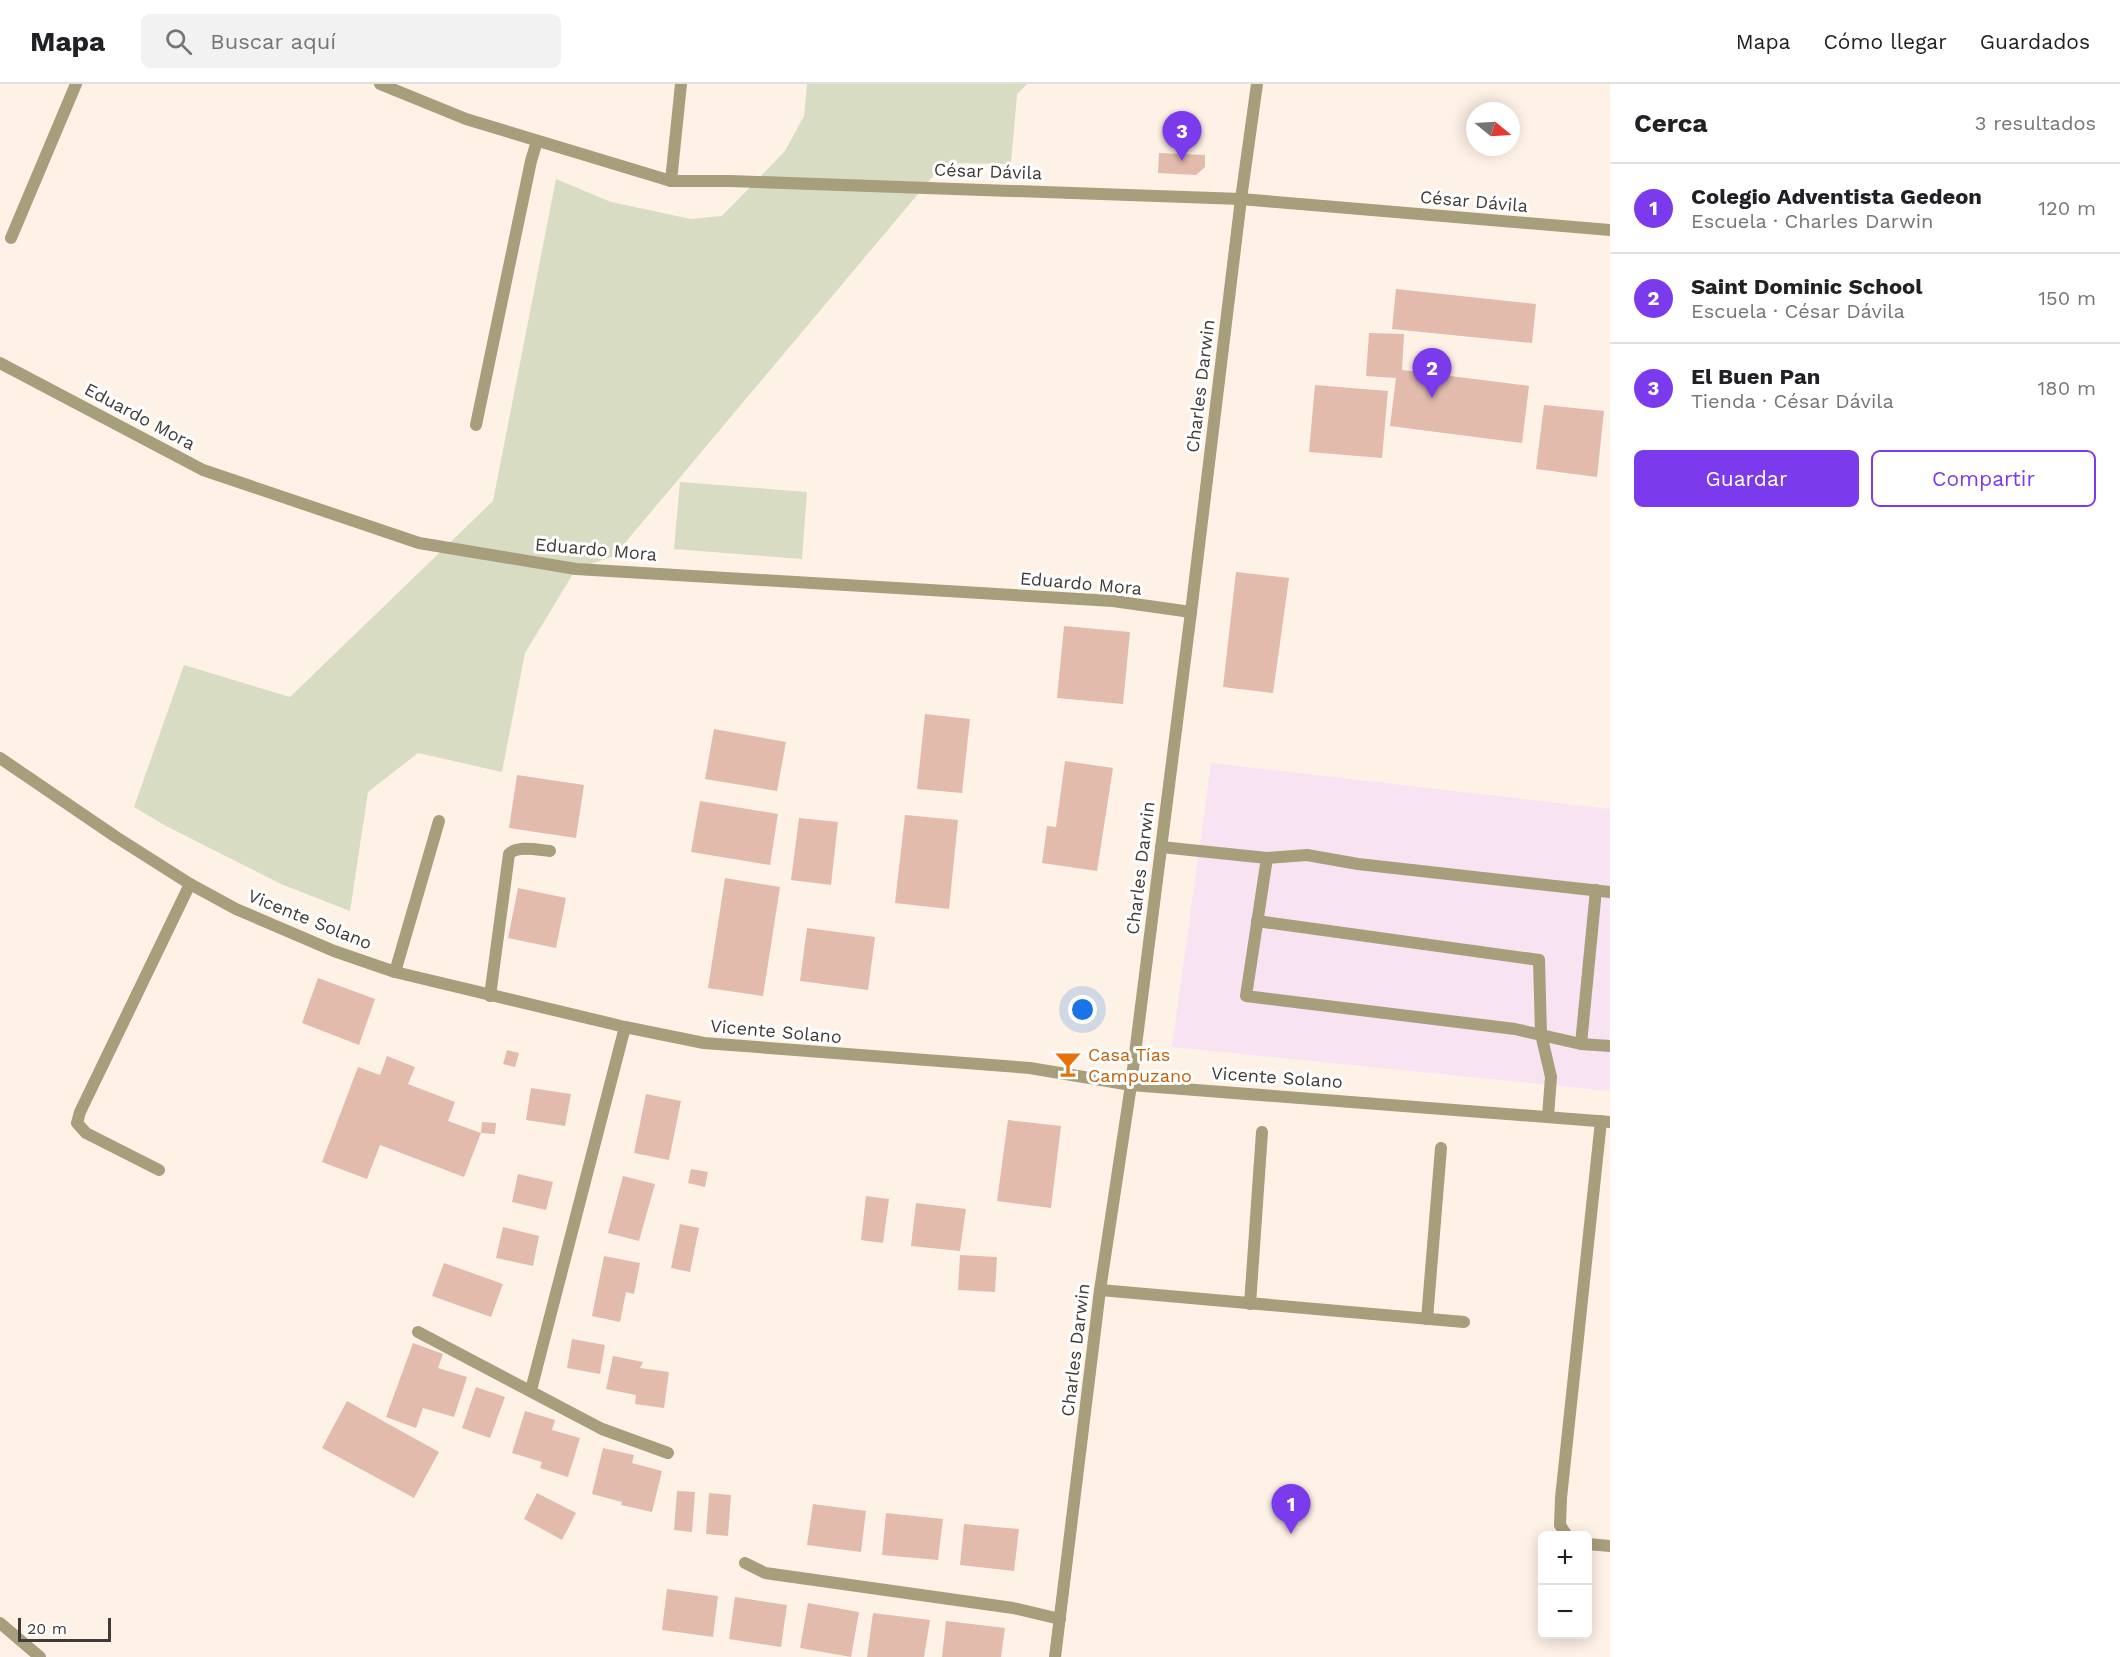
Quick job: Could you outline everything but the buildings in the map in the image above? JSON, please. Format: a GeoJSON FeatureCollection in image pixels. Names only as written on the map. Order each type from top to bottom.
{"type":"FeatureCollection","features":[{"type":"Feature","properties":{"kind":"street"},"geometry":{"type":"LineString","coordinates":[[11,238],[76,84]]}},
{"type":"Feature","properties":{"kind":"street","name":"César Dávila"},"geometry":{"type":"LineString","coordinates":[[380,84],[466,118],[671,181],[1241,198],[1610,230]]}},
{"type":"Feature","properties":{"kind":"street"},"geometry":{"type":"LineString","coordinates":[[671,181],[681,84]]}},
{"type":"Feature","properties":{"kind":"street","name":"Charles Darwin"},"geometry":{"type":"LineString","coordinates":[[1055,1657],[1100,1290],[1131,1085],[1257,84]]}},
{"type":"Feature","properties":{"kind":"street"},"geometry":{"type":"LineString","coordinates":[[476,425],[537,141]]}},
{"type":"Feature","properties":{"kind":"street","name":"Eduardo Mora"},"geometry":{"type":"LineString","coordinates":[[0,363],[203,470],[419,543],[576,569],[1113,601],[1191,612]]}},
{"type":"Feature","properties":{"kind":"street","name":"Vicente Solano"},"geometry":{"type":"LineString","coordinates":[[0,758],[190,884],[247,914],[334,951],[395,972],[625,1027],[704,1043],[1030,1068],[1131,1085],[1606,1121]]}},
{"type":"Feature","properties":{"kind":"street"},"geometry":{"type":"LineString","coordinates":[[395,972],[439,821]]}},
{"type":"Feature","properties":{"kind":"street"},"geometry":{"type":"LineString","coordinates":[[1161,847],[1267,858],[1307,855],[1358,864],[1610,892]]}},
{"type":"Feature","properties":{"kind":"street"},"geometry":{"type":"LineString","coordinates":[[490,996],[509,854],[512,850],[518,849],[550,851]]}},
{"type":"Feature","properties":{"kind":"street"},"geometry":{"type":"LineString","coordinates":[[1267,858],[1246,996],[1515,1029],[1581,1044],[1610,1046]]}},
{"type":"Feature","properties":{"kind":"street"},"geometry":{"type":"LineString","coordinates":[[159,1170],[86,1133],[77,1123],[80,1112],[190,884]]}},
{"type":"Feature","properties":{"kind":"street"},"geometry":{"type":"LineString","coordinates":[[1581,1044],[1596,890]]}},
{"type":"Feature","properties":{"kind":"street"},"geometry":{"type":"LineString","coordinates":[[1257,921],[1539,960],[1541,1034],[1551,1077],[1548,1116]]}},
{"type":"Feature","properties":{"kind":"street"},"geometry":{"type":"LineString","coordinates":[[531,1390],[625,1027]]}},
{"type":"Feature","properties":{"kind":"street"},"geometry":{"type":"LineString","coordinates":[[1564,1531],[1560,1525],[1561,1498],[1606,1121]]}},
{"type":"Feature","properties":{"kind":"street"},"geometry":{"type":"LineString","coordinates":[[1250,1304],[1262,1132]]}},
{"type":"Feature","properties":{"kind":"street"},"geometry":{"type":"LineString","coordinates":[[1427,1318],[1441,1148]]}},
{"type":"Feature","properties":{"kind":"street"},"geometry":{"type":"LineString","coordinates":[[1100,1290],[1464,1322]]}},
{"type":"Feature","properties":{"kind":"street"},"geometry":{"type":"LineString","coordinates":[[418,1332],[602,1429],[668,1453]]}},
{"type":"Feature","properties":{"kind":"street"},"geometry":{"type":"LineString","coordinates":[[1592,1544],[1610,1546]]}},
{"type":"Feature","properties":{"kind":"street"},"geometry":{"type":"LineString","coordinates":[[745,1563],[765,1573],[1012,1608],[1059,1619]]}},
{"type":"Feature","properties":{"kind":"street"},"geometry":{"type":"LineString","coordinates":[[0,1623],[40,1657]]}},
{"type":"Feature","properties":{"kind":"shaded area"},"geometry":{"type":"Polygon","coordinates":[[[1211,763],[1610,809],[1610,1091],[1172,1047],[1211,763]]]}},
{"type":"Feature","properties":{"kind":"green space"},"geometry":{"type":"Polygon","coordinates":[[[807,84],[1027,84],[1017,94],[1011,164],[944,163],[614,556],[576,569],[525,653],[502,772],[418,753],[368,792],[350,911],[281,884],[166,826],[134,807],[184,665],[290,697],[493,501],[556,179],[611,202],[691,219],[722,216],[785,151],[804,116],[807,84]]]}},
{"type":"Feature","properties":{"kind":"green space"},"geometry":{"type":"Polygon","coordinates":[[[680,482],[807,492],[802,559],[674,549],[680,482]]]}},
{"type":"Feature","properties":{"kind":"place","name":"El Buen Pan"},"geometry":{"type":"Point","coordinates":[1182,161]}},
{"type":"Feature","properties":{"kind":"place","name":"Saint Dominic School"},"geometry":{"type":"Point","coordinates":[1432,398]}},
{"type":"Feature","properties":{"kind":"place","name":"Casa Tías Campuzano"},"geometry":{"type":"Point","coordinates":[1068,1064]}},
{"type":"Feature","properties":{"kind":"place","name":"Colegio Adventista Gedeon"},"geometry":{"type":"Point","coordinates":[1291,1534]}}]}
